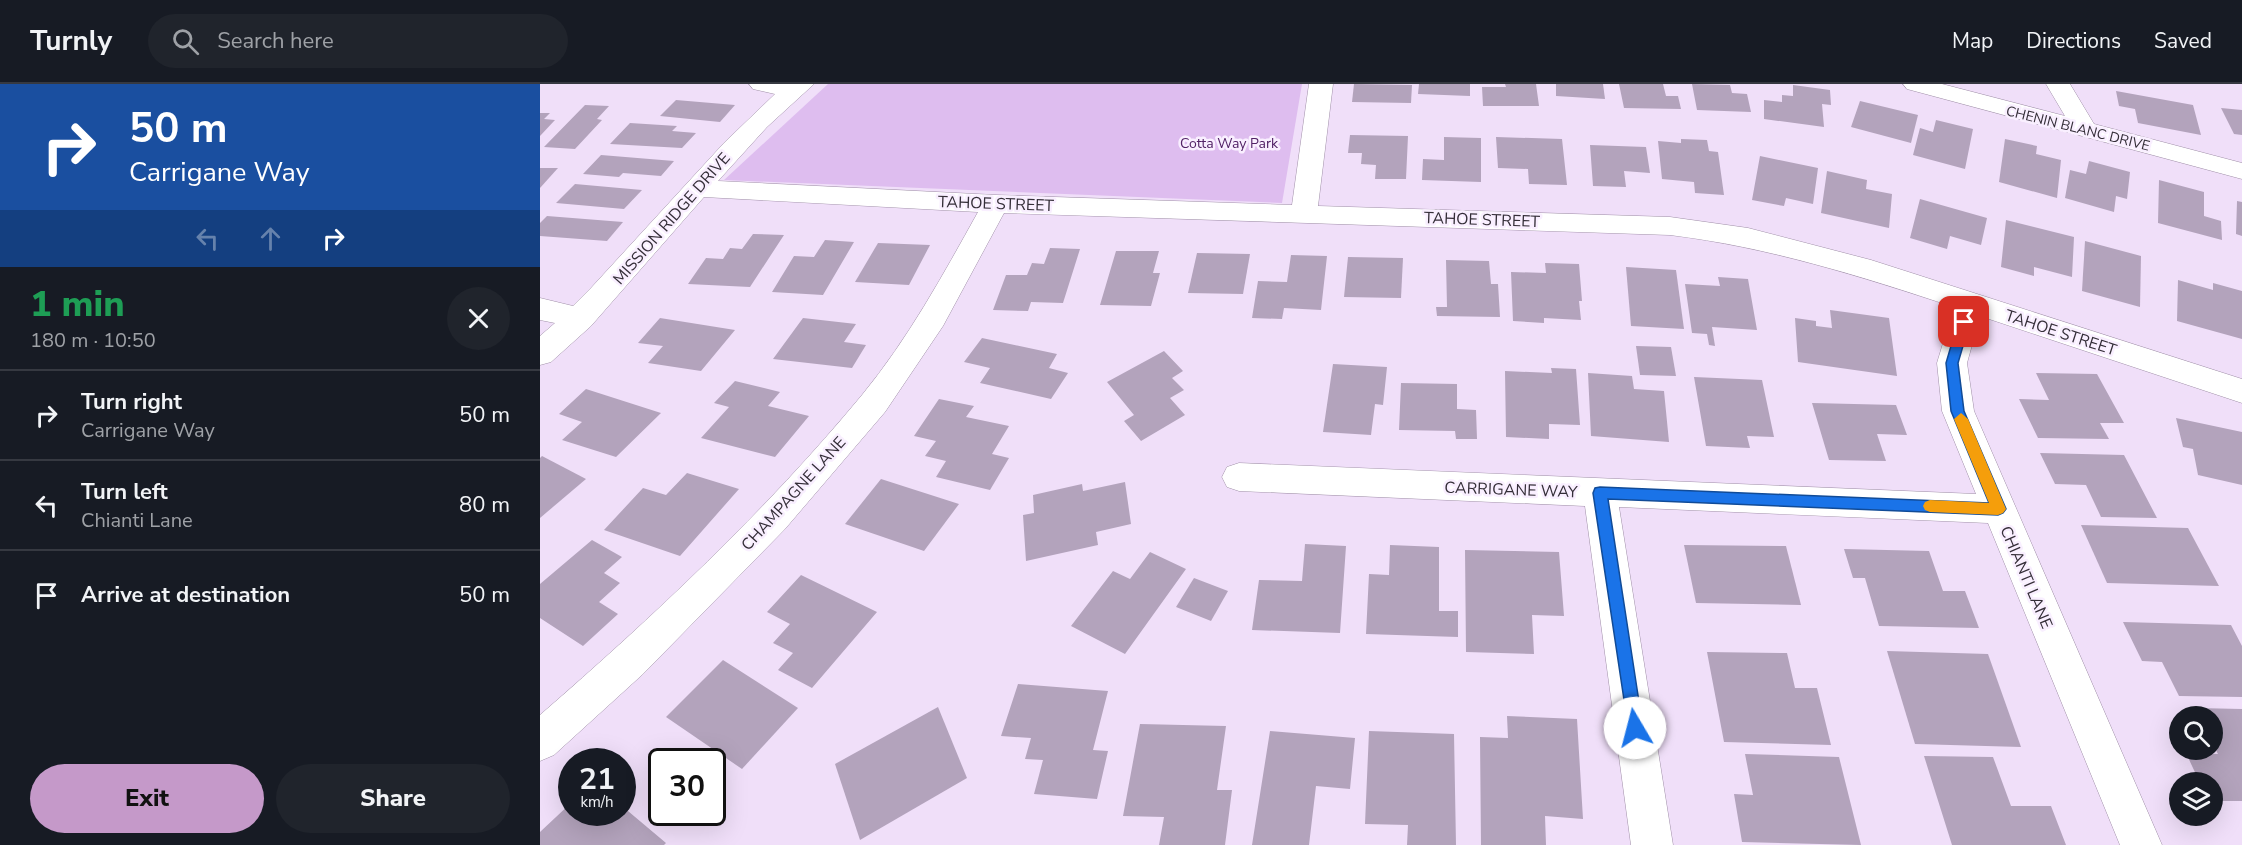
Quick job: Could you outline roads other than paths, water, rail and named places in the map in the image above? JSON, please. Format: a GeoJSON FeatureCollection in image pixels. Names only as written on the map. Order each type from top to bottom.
{"type":"FeatureCollection","features":[{"type":"Feature","properties":{"kind":"street"},"geometry":{"type":"LineString","coordinates":[[761,84],[798,87]]}},
{"type":"Feature","properties":{"kind":"street"},"geometry":{"type":"LineString","coordinates":[[1304,213],[1321,84]]}},
{"type":"Feature","properties":{"kind":"street","name":"CHENIN BLANC DRIVE"},"geometry":{"type":"LineString","coordinates":[[1915,84],[2242,171]]}},
{"type":"Feature","properties":{"kind":"street"},"geometry":{"type":"LineString","coordinates":[[2058,84],[2085,129]]}},
{"type":"Feature","properties":{"kind":"street","name":"MISSION RIDGE DRIVE"},"geometry":{"type":"LineString","coordinates":[[540,354],[581,318],[739,141],[798,87]]}},
{"type":"Feature","properties":{"kind":"street","name":"TAHOE STREET"},"geometry":{"type":"LineString","coordinates":[[698,188],[996,204],[1670,226],[1713,230],[1802,249],[1885,273],[2242,391]]}},
{"type":"Feature","properties":{"kind":"street","name":"CHAMPAGNE LANE"},"geometry":{"type":"LineString","coordinates":[[540,741],[630,661],[773,519],[874,403],[933,318],[996,204]]}},
{"type":"Feature","properties":{"kind":"street","name":"CHIANTI LANE"},"geometry":{"type":"LineString","coordinates":[[1970,302],[1952,363],[1958,411],[2141,845]]}},
{"type":"Feature","properties":{"kind":"street"},"geometry":{"type":"LineString","coordinates":[[540,309],[581,318]]}},
{"type":"Feature","properties":{"kind":"street","name":"CARRIGANE WAY"},"geometry":{"type":"LineString","coordinates":[[1239,477],[1998,509]]}},
{"type":"Feature","properties":{"kind":"street"},"geometry":{"type":"LineString","coordinates":[[1600,493],[1652,845]]}},
{"type":"Feature","properties":{"kind":"park label","name":"Cotta Way Park"},"geometry":{"type":"Point","coordinates":[1229,143]}}]}
